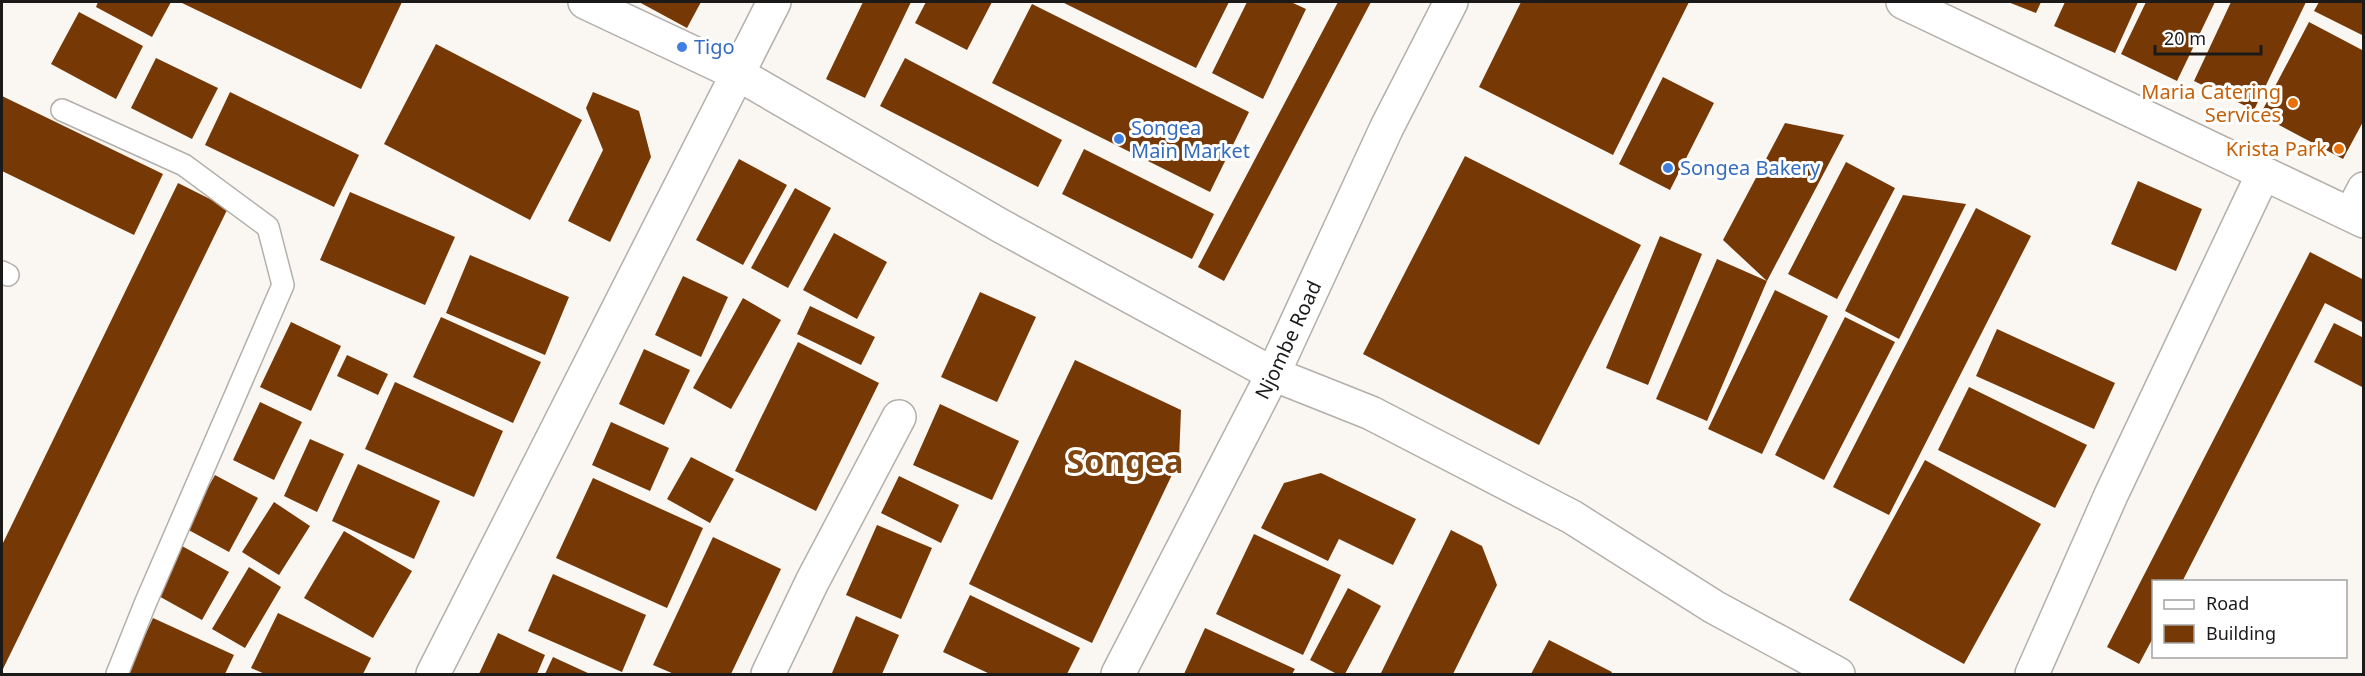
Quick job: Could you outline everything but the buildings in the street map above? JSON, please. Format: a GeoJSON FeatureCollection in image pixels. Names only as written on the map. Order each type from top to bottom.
{"type":"FeatureCollection","features":[{"type":"Feature","properties":{"kind":"main road"},"geometry":{"type":"LineString","coordinates":[[585,2],[738,74],[1001,226],[1273,374],[1371,413],[1572,517],[1714,607],[1838,675]]}},
{"type":"Feature","properties":{"kind":"main road"},"geometry":{"type":"LineString","coordinates":[[433,675],[774,2]]}},
{"type":"Feature","properties":{"kind":"main road","name":"Njombe Road"},"geometry":{"type":"LineString","coordinates":[[1118,675],[1273,374],[1387,127],[1451,2]]}},
{"type":"Feature","properties":{"kind":"main road"},"geometry":{"type":"LineString","coordinates":[[1903,2],[2263,174],[2359,208]]}},
{"type":"Feature","properties":{"kind":"main road"},"geometry":{"type":"LineString","coordinates":[[2032,675],[2110,495],[2263,174]]}},
{"type":"Feature","properties":{"kind":"main road"},"geometry":{"type":"LineString","coordinates":[[768,675],[812,582],[899,417]]}},
{"type":"Feature","properties":{"kind":"lane"},"geometry":{"type":"LineString","coordinates":[[62,110],[184,165],[268,227],[283,285],[149,594],[117,675]]}},
{"type":"Feature","properties":{"kind":"place","name":"Tigo"},"geometry":{"type":"Point","coordinates":[682,47]}},
{"type":"Feature","properties":{"kind":"place","name":"Maria Catering Services"},"geometry":{"type":"Point","coordinates":[2293,103]}},
{"type":"Feature","properties":{"kind":"place","name":"Songea Main Market"},"geometry":{"type":"Point","coordinates":[1119,139]}},
{"type":"Feature","properties":{"kind":"place","name":"Krista Park"},"geometry":{"type":"Point","coordinates":[2339,149]}},
{"type":"Feature","properties":{"kind":"place","name":"Songea Bakery"},"geometry":{"type":"Point","coordinates":[1668,168]}},
{"type":"Feature","properties":{"kind":"district","name":"Songea"},"geometry":{"type":"Point","coordinates":[1125,462]}}]}
